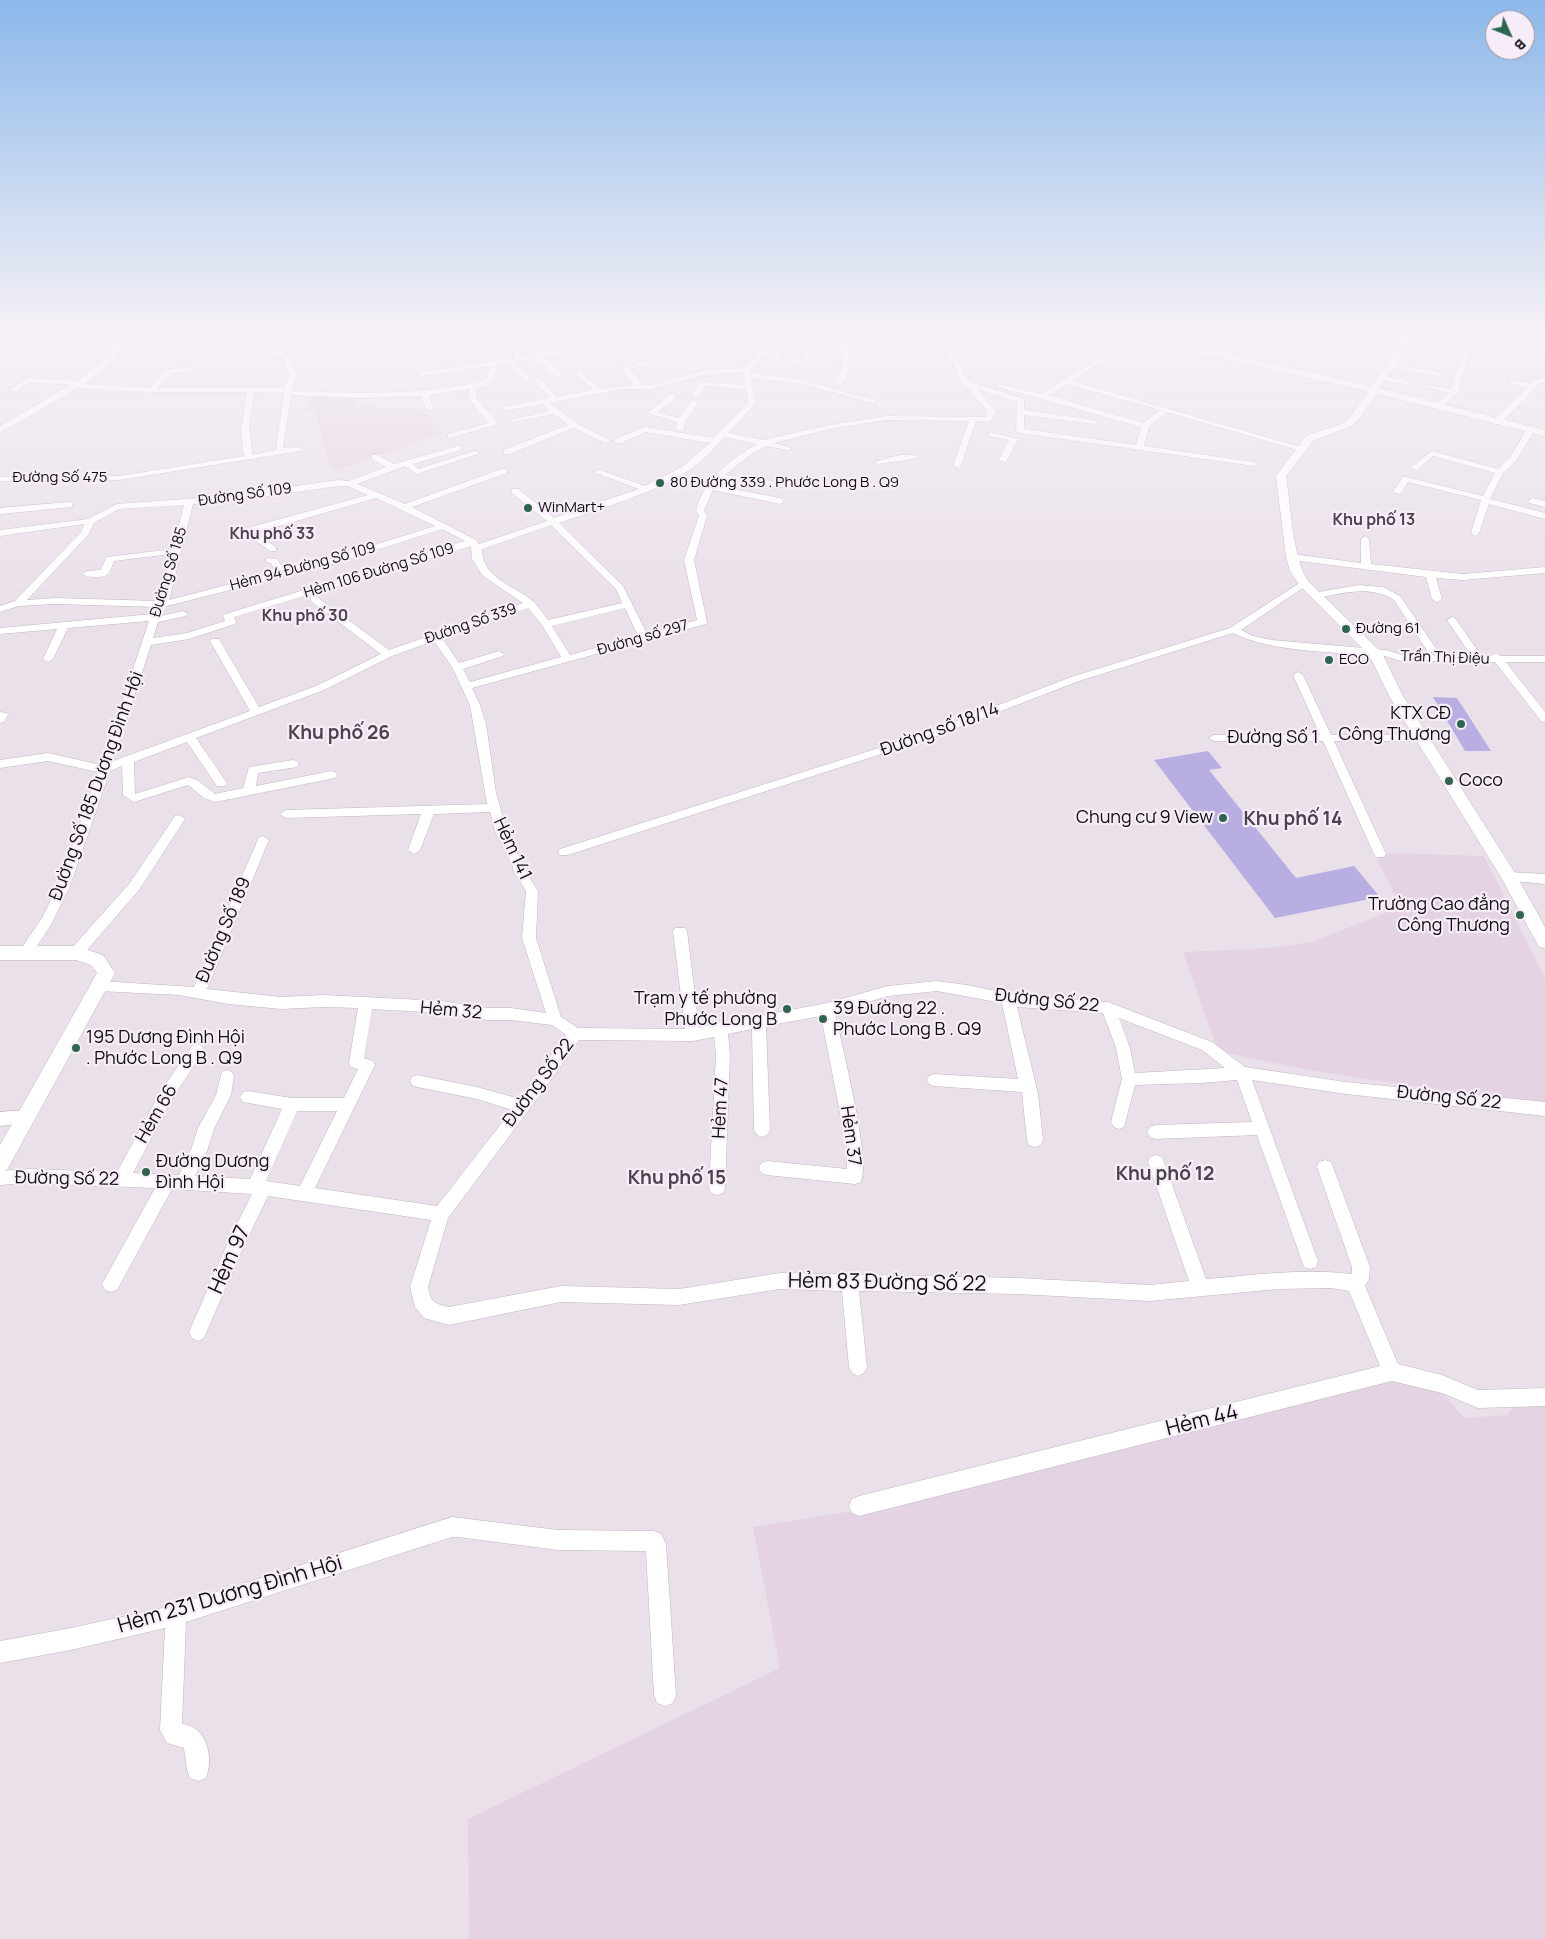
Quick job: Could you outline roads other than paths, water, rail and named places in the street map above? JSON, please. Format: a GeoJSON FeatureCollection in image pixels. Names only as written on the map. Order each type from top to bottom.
{"type":"FeatureCollection","features":[{"type":"Feature","properties":{"kind":"main road"},"geometry":{"type":"LineString","coordinates":[[1499,422],[1545,432]]}},
{"type":"Feature","properties":{"kind":"street"},"geometry":{"type":"LineString","coordinates":[[0,430],[13,422]]}},
{"type":"Feature","properties":{"kind":"street"},"geometry":{"type":"LineString","coordinates":[[245,422],[244,442],[248,458]]}},
{"type":"Feature","properties":{"kind":"street"},"geometry":{"type":"LineString","coordinates":[[283,422],[279,449],[283,451]]}},
{"type":"Feature","properties":{"kind":"street"},"geometry":{"type":"LineString","coordinates":[[451,436],[494,424],[493,422]]}},
{"type":"Feature","properties":{"kind":"street"},"geometry":{"type":"LineString","coordinates":[[569,422],[608,441]]}},
{"type":"Feature","properties":{"kind":"street"},"geometry":{"type":"LineString","coordinates":[[681,422],[681,437]]}},
{"type":"Feature","properties":{"kind":"street"},"geometry":{"type":"LineString","coordinates":[[475,545],[594,508],[646,489],[685,469],[734,422]]}},
{"type":"Feature","properties":{"kind":"street"},"geometry":{"type":"LineString","coordinates":[[766,442],[858,422]]}},
{"type":"Feature","properties":{"kind":"street"},"geometry":{"type":"LineString","coordinates":[[957,466],[972,422]]}},
{"type":"Feature","properties":{"kind":"street"},"geometry":{"type":"LineString","coordinates":[[1020,422],[1020,431],[1254,464]]}},
{"type":"Feature","properties":{"kind":"street"},"geometry":{"type":"LineString","coordinates":[[1133,422],[1145,426]]}},
{"type":"Feature","properties":{"kind":"street"},"geometry":{"type":"LineString","coordinates":[[1145,426],[1149,422]]}},
{"type":"Feature","properties":{"kind":"street"},"geometry":{"type":"LineString","coordinates":[[1209,422],[1300,448]]}},
{"type":"Feature","properties":{"kind":"street"},"geometry":{"type":"LineString","coordinates":[[1351,422],[1310,438],[1300,448],[1281,476],[1292,557],[1296,571],[1304,583],[1380,653],[1396,696],[1510,877],[1545,942]]}},
{"type":"Feature","properties":{"kind":"street"},"geometry":{"type":"LineString","coordinates":[[507,452],[574,426]]}},
{"type":"Feature","properties":{"kind":"street"},"geometry":{"type":"LineString","coordinates":[[1139,448],[1145,432],[1145,426]]}},
{"type":"Feature","properties":{"kind":"street"},"geometry":{"type":"LineString","coordinates":[[618,441],[645,429],[681,437],[716,441]]}},
{"type":"Feature","properties":{"kind":"street"},"geometry":{"type":"LineString","coordinates":[[1475,533],[1486,500],[1500,472],[1513,458],[1531,430]]}},
{"type":"Feature","properties":{"kind":"street"},"geometry":{"type":"LineString","coordinates":[[724,434],[788,448]]}},
{"type":"Feature","properties":{"kind":"street"},"geometry":{"type":"LineString","coordinates":[[992,434],[1014,439],[1004,460]]}},
{"type":"Feature","properties":{"kind":"street","name":"Đường số 297"},"geometry":{"type":"LineString","coordinates":[[465,687],[702,622],[689,560],[703,516],[700,510],[704,497],[718,476],[747,453],[766,442]]}},
{"type":"Feature","properties":{"kind":"street"},"geometry":{"type":"LineString","coordinates":[[350,484],[393,467],[458,448]]}},
{"type":"Feature","properties":{"kind":"street","name":"Đường Số 475"},"geometry":{"type":"LineString","coordinates":[[0,478],[119,478],[298,449]]}},
{"type":"Feature","properties":{"kind":"street"},"geometry":{"type":"LineString","coordinates":[[407,463],[417,472],[477,453]]}},
{"type":"Feature","properties":{"kind":"street"},"geometry":{"type":"LineString","coordinates":[[1414,468],[1432,453],[1500,472]]}},
{"type":"Feature","properties":{"kind":"street"},"geometry":{"type":"LineString","coordinates":[[375,457],[393,467]]}},
{"type":"Feature","properties":{"kind":"street"},"geometry":{"type":"LineString","coordinates":[[878,462],[915,457]]}},
{"type":"Feature","properties":{"kind":"street"},"geometry":{"type":"LineString","coordinates":[[405,507],[504,471]]}},
{"type":"Feature","properties":{"kind":"street"},"geometry":{"type":"LineString","coordinates":[[597,472],[646,489]]}},
{"type":"Feature","properties":{"kind":"street"},"geometry":{"type":"LineString","coordinates":[[718,476],[780,485]]}},
{"type":"Feature","properties":{"kind":"street"},"geometry":{"type":"LineString","coordinates":[[1397,492],[1406,479],[1545,516]]}},
{"type":"Feature","properties":{"kind":"street","name":"Đường Số 109"},"geometry":{"type":"LineString","coordinates":[[0,533],[90,521],[116,507],[225,499],[324,483],[350,484],[377,495],[443,526],[475,545]]}},
{"type":"Feature","properties":{"kind":"street"},"geometry":{"type":"LineString","coordinates":[[710,487],[780,501]]}},
{"type":"Feature","properties":{"kind":"street"},"geometry":{"type":"LineString","coordinates":[[515,491],[552,521],[620,588],[644,638]]}},
{"type":"Feature","properties":{"kind":"street"},"geometry":{"type":"LineString","coordinates":[[273,549],[249,533],[254,529],[377,495]]}},
{"type":"Feature","properties":{"kind":"street"},"geometry":{"type":"LineString","coordinates":[[1532,501],[1545,504]]}},
{"type":"Feature","properties":{"kind":"street","name":"Đường Số 185"},"geometry":{"type":"LineString","coordinates":[[148,642],[155,618],[163,604],[189,503]]}},
{"type":"Feature","properties":{"kind":"street"},"geometry":{"type":"LineString","coordinates":[[0,511],[69,506]]}},
{"type":"Feature","properties":{"kind":"street"},"geometry":{"type":"LineString","coordinates":[[0,609],[18,603],[85,533],[90,521]]}},
{"type":"Feature","properties":{"kind":"street","name":"Hẻm 94 Đường Số 109"},"geometry":{"type":"LineString","coordinates":[[18,603],[55,601],[163,604],[333,561],[443,526]]}},
{"type":"Feature","properties":{"kind":"street"},"geometry":{"type":"LineString","coordinates":[[1365,539],[1366,567]]}},
{"type":"Feature","properties":{"kind":"street","name":"Đường Số 339"},"geometry":{"type":"LineString","coordinates":[[475,545],[477,559],[486,574],[530,604]]}},
{"type":"Feature","properties":{"kind":"street","name":"Hẻm 106 Đường Số 109"},"geometry":{"type":"LineString","coordinates":[[228,616],[475,545]]}},
{"type":"Feature","properties":{"kind":"street"},"geometry":{"type":"LineString","coordinates":[[87,574],[104,573],[110,559],[177,551]]}},
{"type":"Feature","properties":{"kind":"street"},"geometry":{"type":"LineString","coordinates":[[1292,557],[1430,575],[1463,577],[1545,570]]}},
{"type":"Feature","properties":{"kind":"street"},"geometry":{"type":"LineString","coordinates":[[268,560],[274,561],[282,574]]}},
{"type":"Feature","properties":{"kind":"street"},"geometry":{"type":"LineString","coordinates":[[1430,575],[1437,599]]}},
{"type":"Feature","properties":{"kind":"street","name":"Đường số 18/14"},"geometry":{"type":"LineString","coordinates":[[564,852],[922,738],[1075,679],[1234,630],[1304,583]]}},
{"type":"Feature","properties":{"kind":"street"},"geometry":{"type":"LineString","coordinates":[[1318,595],[1362,588],[1392,594],[1397,598],[1432,650]]}},
{"type":"Feature","properties":{"kind":"street"},"geometry":{"type":"LineString","coordinates":[[314,598],[388,654]]}},
{"type":"Feature","properties":{"kind":"street"},"geometry":{"type":"LineString","coordinates":[[530,604],[546,624],[568,660]]}},
{"type":"Feature","properties":{"kind":"street","name":"Đường Số 339"},"geometry":{"type":"LineString","coordinates":[[104,769],[320,688],[388,654],[530,604]]}},
{"type":"Feature","properties":{"kind":"street"},"geometry":{"type":"LineString","coordinates":[[546,624],[628,604]]}},
{"type":"Feature","properties":{"kind":"street"},"geometry":{"type":"LineString","coordinates":[[0,631],[183,614]]}},
{"type":"Feature","properties":{"kind":"street"},"geometry":{"type":"LineString","coordinates":[[148,642],[189,636],[231,622],[228,616]]}},
{"type":"Feature","properties":{"kind":"street"},"geometry":{"type":"LineString","coordinates":[[1452,620],[1473,651]]}},
{"type":"Feature","properties":{"kind":"street"},"geometry":{"type":"LineString","coordinates":[[48,659],[64,625]]}},
{"type":"Feature","properties":{"kind":"street"},"geometry":{"type":"LineString","coordinates":[[1234,630],[1261,641],[1380,653]]}},
{"type":"Feature","properties":{"kind":"street"},"geometry":{"type":"LineString","coordinates":[[435,636],[457,667],[465,687]]}},
{"type":"Feature","properties":{"kind":"street"},"geometry":{"type":"LineString","coordinates":[[215,641],[256,712]]}},
{"type":"Feature","properties":{"kind":"street","name":"Đường Số 185 Dương Đình Hội"},"geometry":{"type":"LineString","coordinates":[[25,953],[47,920],[64,886],[84,833],[148,642]]}},
{"type":"Feature","properties":{"kind":"street","name":"Trần Thị Điệu"},"geometry":{"type":"LineString","coordinates":[[1380,653],[1395,649],[1473,651],[1545,659]]}},
{"type":"Feature","properties":{"kind":"street","name":"Trần Thị Điệu"},"geometry":{"type":"LineString","coordinates":[[1380,653],[1401,658],[1496,655],[1545,650]]}},
{"type":"Feature","properties":{"kind":"street"},"geometry":{"type":"LineString","coordinates":[[457,667],[499,654]]}},
{"type":"Feature","properties":{"kind":"street"},"geometry":{"type":"LineString","coordinates":[[1496,655],[1545,719]]}},
{"type":"Feature","properties":{"kind":"street"},"geometry":{"type":"LineString","coordinates":[[1298,675],[1380,854]]}},
{"type":"Feature","properties":{"kind":"street","name":"Hẻm 141"},"geometry":{"type":"LineString","coordinates":[[465,687],[475,704],[494,808],[501,831],[518,864],[520,872],[532,891],[529,938],[555,1020]]}},
{"type":"Feature","properties":{"kind":"street"},"geometry":{"type":"LineString","coordinates":[[0,715],[3,715],[0,720]]}},
{"type":"Feature","properties":{"kind":"street"},"geometry":{"type":"LineString","coordinates":[[190,738],[221,783]]}},
{"type":"Feature","properties":{"kind":"street","name":"Đường Số 1"},"geometry":{"type":"LineString","coordinates":[[1214,738],[1423,738]]}},
{"type":"Feature","properties":{"kind":"street"},"geometry":{"type":"LineString","coordinates":[[0,764],[48,757],[104,769]]}},
{"type":"Feature","properties":{"kind":"street"},"geometry":{"type":"LineString","coordinates":[[128,761],[129,795],[131,798],[140,797],[190,781],[194,782],[209,797],[215,798],[331,775]]}},
{"type":"Feature","properties":{"kind":"street"},"geometry":{"type":"LineString","coordinates":[[249,790],[253,770],[293,764]]}},
{"type":"Feature","properties":{"kind":"street"},"geometry":{"type":"LineString","coordinates":[[286,814],[494,808]]}},
{"type":"Feature","properties":{"kind":"street"},"geometry":{"type":"LineString","coordinates":[[414,850],[428,810]]}},
{"type":"Feature","properties":{"kind":"street"},"geometry":{"type":"LineString","coordinates":[[76,953],[134,887],[179,819]]}},
{"type":"Feature","properties":{"kind":"street","name":"Đường Số 189"},"geometry":{"type":"LineString","coordinates":[[198,993],[263,840]]}},
{"type":"Feature","properties":{"kind":"street"},"geometry":{"type":"LineString","coordinates":[[1510,877],[1545,879]]}},
{"type":"Feature","properties":{"kind":"street"},"geometry":{"type":"LineString","coordinates":[[680,931],[693,1035]]}},
{"type":"Feature","properties":{"kind":"street"},"geometry":{"type":"LineString","coordinates":[[0,953],[76,953],[98,960],[106,973],[0,1164]]}},
{"type":"Feature","properties":{"kind":"street","name":"Đường Số 189"},"geometry":{"type":"LineString","coordinates":[[99,986],[180,990],[228,998],[281,1003],[323,1001]]}},
{"type":"Feature","properties":{"kind":"street","name":"Đường Số 22"},"geometry":{"type":"LineString","coordinates":[[0,1178],[27,1176],[175,1182],[259,1188],[441,1214],[521,1106],[538,1087],[575,1034],[693,1035],[720,1028],[827,1010],[888,991],[937,986],[967,990],[1008,1000],[1108,1008],[1208,1046],[1242,1073],[1355,1089],[1545,1109]]}},
{"type":"Feature","properties":{"kind":"street"},"geometry":{"type":"LineString","coordinates":[[1008,1000],[1030,1094],[1035,1140]]}},
{"type":"Feature","properties":{"kind":"street","name":"Hẻm 32"},"geometry":{"type":"LineString","coordinates":[[323,1001],[442,1007],[487,1014],[511,1014],[555,1020],[575,1034]]}},
{"type":"Feature","properties":{"kind":"street"},"geometry":{"type":"LineString","coordinates":[[304,1194],[368,1065],[356,1062],[366,1004]]}},
{"type":"Feature","properties":{"kind":"street"},"geometry":{"type":"LineString","coordinates":[[1108,1008],[1123,1048],[1129,1078],[1119,1122]]}},
{"type":"Feature","properties":{"kind":"street","name":"Hẻm 37"},"geometry":{"type":"LineString","coordinates":[[768,1168],[855,1177],[855,1148],[827,1010]]}},
{"type":"Feature","properties":{"kind":"street"},"geometry":{"type":"LineString","coordinates":[[759,1022],[762,1130]]}},
{"type":"Feature","properties":{"kind":"street","name":"Hẻm 47"},"geometry":{"type":"LineString","coordinates":[[717,1188],[723,1055],[720,1028]]}},
{"type":"Feature","properties":{"kind":"street","name":"Hẻm 66"},"geometry":{"type":"LineString","coordinates":[[121,1180],[167,1094],[197,1050]]}},
{"type":"Feature","properties":{"kind":"street"},"geometry":{"type":"LineString","coordinates":[[1129,1078],[1202,1077],[1242,1073],[1310,1261]]}},
{"type":"Feature","properties":{"kind":"street"},"geometry":{"type":"LineString","coordinates":[[111,1284],[175,1182],[199,1151],[206,1128],[222,1095],[227,1076]]}},
{"type":"Feature","properties":{"kind":"street"},"geometry":{"type":"LineString","coordinates":[[934,1080],[1027,1086]]}},
{"type":"Feature","properties":{"kind":"street"},"geometry":{"type":"LineString","coordinates":[[417,1081],[477,1093],[521,1106]]}},
{"type":"Feature","properties":{"kind":"street"},"geometry":{"type":"LineString","coordinates":[[248,1097],[292,1104],[348,1105]]}},
{"type":"Feature","properties":{"kind":"street","name":"Hẻm 97"},"geometry":{"type":"LineString","coordinates":[[198,1332],[259,1188],[292,1104]]}},
{"type":"Feature","properties":{"kind":"street"},"geometry":{"type":"LineString","coordinates":[[0,1119],[26,1117]]}},
{"type":"Feature","properties":{"kind":"street"},"geometry":{"type":"LineString","coordinates":[[1155,1132],[1262,1128]]}},
{"type":"Feature","properties":{"kind":"street"},"geometry":{"type":"LineString","coordinates":[[1156,1162],[1200,1288]]}},
{"type":"Feature","properties":{"kind":"street"},"geometry":{"type":"LineString","coordinates":[[1325,1167],[1361,1266],[1360,1279],[1355,1283],[1392,1372]]}},
{"type":"Feature","properties":{"kind":"street","name":"Hẻm 83 Đường Số 22"},"geometry":{"type":"LineString","coordinates":[[441,1214],[420,1287],[421,1301],[430,1312],[449,1316],[561,1294],[632,1294],[679,1297],[780,1281],[1018,1286],[1150,1293],[1278,1281],[1331,1280],[1355,1283]]}},
{"type":"Feature","properties":{"kind":"street"},"geometry":{"type":"LineString","coordinates":[[850,1282],[858,1367]]}},
{"type":"Feature","properties":{"kind":"street","name":"Hẻm 44"},"geometry":{"type":"LineString","coordinates":[[859,1506],[1392,1372],[1442,1384],[1478,1399],[1545,1397]]}},
{"type":"Feature","properties":{"kind":"street","name":"Hẻm 231 Dương Đình Hội"},"geometry":{"type":"LineString","coordinates":[[0,1652],[71,1639],[176,1615],[452,1527],[458,1527],[558,1540],[654,1541],[656,1544],[665,1695]]}},
{"type":"Feature","properties":{"kind":"street"},"geometry":{"type":"LineString","coordinates":[[176,1615],[171,1695],[171,1730],[175,1735],[188,1736],[195,1743],[198,1770]]}},
{"type":"Feature","properties":{"kind":"place","name":"80 Đường 339 . Phước Long B . Q9"},"geometry":{"type":"Point","coordinates":[660,483]}},
{"type":"Feature","properties":{"kind":"place","name":"WinMart+"},"geometry":{"type":"Point","coordinates":[528,508]}},
{"type":"Feature","properties":{"kind":"place","name":"Đường 61"},"geometry":{"type":"Point","coordinates":[1346,629]}},
{"type":"Feature","properties":{"kind":"place","name":"ECO"},"geometry":{"type":"Point","coordinates":[1329,660]}},
{"type":"Feature","properties":{"kind":"place","name":"KTX CĐ Công Thương"},"geometry":{"type":"Point","coordinates":[1461,724]}},
{"type":"Feature","properties":{"kind":"place","name":"Coco"},"geometry":{"type":"Point","coordinates":[1449,781]}},
{"type":"Feature","properties":{"kind":"place","name":"Chung cư 9 View"},"geometry":{"type":"Point","coordinates":[1223,818]}},
{"type":"Feature","properties":{"kind":"place","name":"Trường Cao đẳng Công Thương"},"geometry":{"type":"Point","coordinates":[1520,915]}},
{"type":"Feature","properties":{"kind":"place","name":"Trạm y tế phường Phước Long B"},"geometry":{"type":"Point","coordinates":[787,1009]}},
{"type":"Feature","properties":{"kind":"place","name":"39 Đường 22 . Phước Long B . Q9"},"geometry":{"type":"Point","coordinates":[823,1019]}},
{"type":"Feature","properties":{"kind":"place","name":"195 Dương Đình Hội . Phước Long B . Q9"},"geometry":{"type":"Point","coordinates":[76,1048]}},
{"type":"Feature","properties":{"kind":"place","name":"Đường Dương Đình Hội"},"geometry":{"type":"Point","coordinates":[146,1172]}},
{"type":"Feature","properties":{"kind":"district","name":"Khu phố 13"},"geometry":{"type":"Point","coordinates":[1374,521]}},
{"type":"Feature","properties":{"kind":"district","name":"Khu phố 33"},"geometry":{"type":"Point","coordinates":[272,535]}},
{"type":"Feature","properties":{"kind":"district","name":"Khu phố 30"},"geometry":{"type":"Point","coordinates":[305,617]}},
{"type":"Feature","properties":{"kind":"district","name":"Khu phố 26"},"geometry":{"type":"Point","coordinates":[339,734]}},
{"type":"Feature","properties":{"kind":"district","name":"Khu phố 14"},"geometry":{"type":"Point","coordinates":[1293,820]}},
{"type":"Feature","properties":{"kind":"district","name":"Khu phố 12"},"geometry":{"type":"Point","coordinates":[1165,1175]}},
{"type":"Feature","properties":{"kind":"district","name":"Khu phố 15"},"geometry":{"type":"Point","coordinates":[677,1179]}}]}
